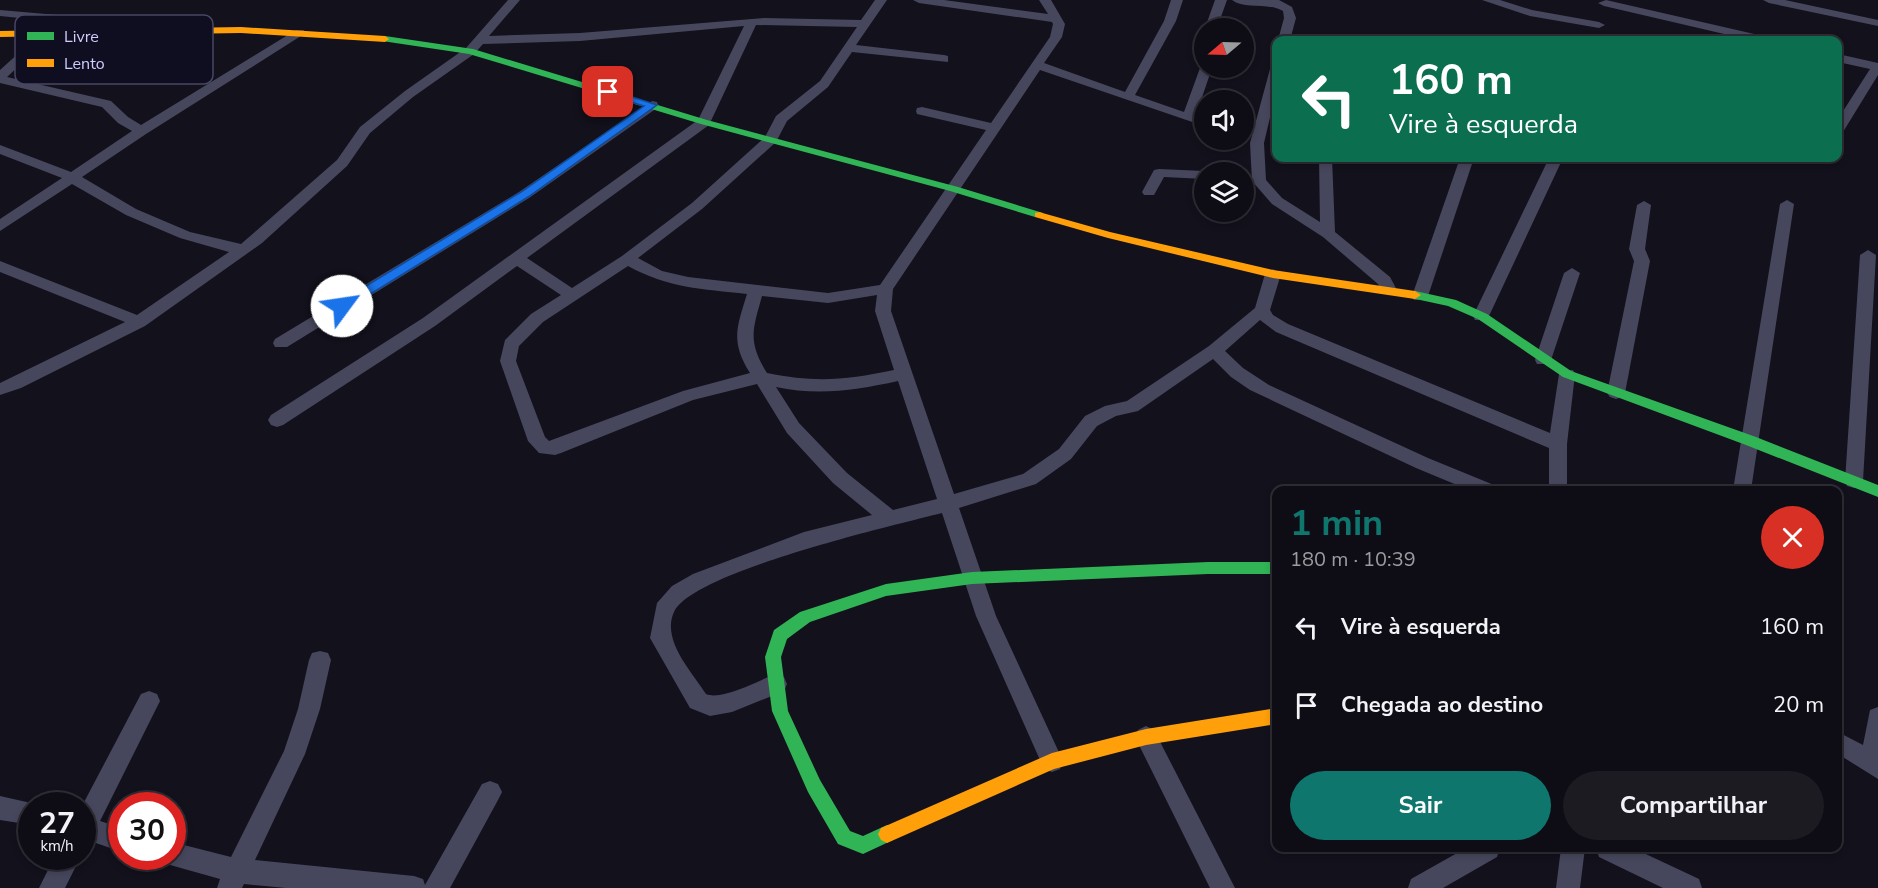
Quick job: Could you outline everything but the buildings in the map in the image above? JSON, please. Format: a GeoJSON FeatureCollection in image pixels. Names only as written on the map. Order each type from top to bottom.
{"type":"FeatureCollection","features":[{"type":"Feature","properties":{"kind":"street"},"geometry":{"type":"LineString","coordinates":[[0,389],[15,384],[139,322],[268,231],[342,163],[365,130],[482,40],[514,0]]}},
{"type":"Feature","properties":{"kind":"street"},"geometry":{"type":"LineString","coordinates":[[881,0],[824,84],[782,119],[771,139],[697,206],[627,259],[537,318],[511,344],[508,361],[531,429],[537,441],[545,448],[565,446],[689,395],[760,377],[800,386],[842,385],[903,374]]}},
{"type":"Feature","properties":{"kind":"street"},"geometry":{"type":"LineString","coordinates":[[919,0],[1050,6],[1059,24],[1056,37],[885,289],[883,311],[986,616],[1052,760]]}},
{"type":"Feature","properties":{"kind":"street"},"geometry":{"type":"LineString","coordinates":[[1128,98],[1170,21],[1177,0]]}},
{"type":"Feature","properties":{"kind":"street"},"geometry":{"type":"LineString","coordinates":[[1214,18],[1221,0]]}},
{"type":"Feature","properties":{"kind":"street"},"geometry":{"type":"LineString","coordinates":[[1238,0],[1277,3],[1288,9],[1290,18],[1285,36]]}},
{"type":"Feature","properties":{"kind":"street"},"geometry":{"type":"LineString","coordinates":[[1488,0],[1530,13],[1599,25]]}},
{"type":"Feature","properties":{"kind":"street"},"geometry":{"type":"LineString","coordinates":[[1769,0],[1878,23]]}},
{"type":"Feature","properties":{"kind":"street"},"geometry":{"type":"LineString","coordinates":[[1595,36],[1605,1],[1747,36]]}},
{"type":"Feature","properties":{"kind":"street"},"geometry":{"type":"LineString","coordinates":[[0,13],[21,15]]}},
{"type":"Feature","properties":{"kind":"street"},"geometry":{"type":"LineString","coordinates":[[482,40],[580,37],[751,22],[803,21],[864,24]]}},
{"type":"Feature","properties":{"kind":"street"},"geometry":{"type":"LineString","coordinates":[[277,420],[429,322],[704,122],[751,22]]}},
{"type":"Feature","properties":{"kind":"street"},"geometry":{"type":"LineString","coordinates":[[213,31],[300,32],[382,39],[470,51],[704,122],[954,189],[1108,235],[1273,274],[1389,290],[1452,303],[1481,316],[1543,360],[1567,374],[1751,441],[1878,491]]}},
{"type":"Feature","properties":{"kind":"street"},"geometry":{"type":"LineString","coordinates":[[0,226],[141,131],[300,32]]}},
{"type":"Feature","properties":{"kind":"street"},"geometry":{"type":"LineString","coordinates":[[850,48],[944,59]]}},
{"type":"Feature","properties":{"kind":"street"},"geometry":{"type":"LineString","coordinates":[[1842,59],[1878,67],[1842,123]]}},
{"type":"Feature","properties":{"kind":"street"},"geometry":{"type":"LineString","coordinates":[[0,78],[15,64]]}},
{"type":"Feature","properties":{"kind":"street"},"geometry":{"type":"LineString","coordinates":[[1037,65],[1194,119]]}},
{"type":"Feature","properties":{"kind":"street"},"geometry":{"type":"LineString","coordinates":[[0,78],[15,82]]}},
{"type":"Feature","properties":{"kind":"street"},"geometry":{"type":"LineString","coordinates":[[1188,117],[1202,78]]}},
{"type":"Feature","properties":{"kind":"street"},"geometry":{"type":"LineString","coordinates":[[24,84],[106,104],[123,120],[141,131]]}},
{"type":"Feature","properties":{"kind":"street"},"geometry":{"type":"LineString","coordinates":[[1272,85],[1257,143],[1259,181],[1277,201],[1328,234],[1384,281],[1389,290]]}},
{"type":"Feature","properties":{"kind":"street"},"geometry":{"type":"LineString","coordinates":[[281,343],[524,195],[652,105]]}},
{"type":"Feature","properties":{"kind":"street"},"geometry":{"type":"LineString","coordinates":[[922,111],[993,128]]}},
{"type":"Feature","properties":{"kind":"street"},"geometry":{"type":"LineString","coordinates":[[0,149],[71,177],[131,212],[185,234],[236,249],[244,249]]}},
{"type":"Feature","properties":{"kind":"street"},"geometry":{"type":"LineString","coordinates":[[1326,162],[1328,234]]}},
{"type":"Feature","properties":{"kind":"street"},"geometry":{"type":"LineString","coordinates":[[1420,296],[1466,162]]}},
{"type":"Feature","properties":{"kind":"street"},"geometry":{"type":"LineString","coordinates":[[1481,316],[1554,162]]}},
{"type":"Feature","properties":{"kind":"street"},"geometry":{"type":"LineString","coordinates":[[1149,192],[1159,173],[1194,175]]}},
{"type":"Feature","properties":{"kind":"street"},"geometry":{"type":"LineString","coordinates":[[1254,180],[1259,181]]}},
{"type":"Feature","properties":{"kind":"street"},"geometry":{"type":"LineString","coordinates":[[1743,486],[1787,204]]}},
{"type":"Feature","properties":{"kind":"street"},"geometry":{"type":"LineString","coordinates":[[1616,393],[1642,261],[1637,249],[1644,205]]}},
{"type":"Feature","properties":{"kind":"street"},"geometry":{"type":"LineString","coordinates":[[1854,481],[1868,255]]}},
{"type":"Feature","properties":{"kind":"street"},"geometry":{"type":"LineString","coordinates":[[517,259],[571,294]]}},
{"type":"Feature","properties":{"kind":"street"},"geometry":{"type":"LineString","coordinates":[[627,259],[670,279],[756,290],[828,298],[885,289]]}},
{"type":"Feature","properties":{"kind":"street"},"geometry":{"type":"LineString","coordinates":[[0,266],[139,322]]}},
{"type":"Feature","properties":{"kind":"street"},"geometry":{"type":"LineString","coordinates":[[1543,360],[1572,273]]}},
{"type":"Feature","properties":{"kind":"street"},"geometry":{"type":"LineString","coordinates":[[776,684],[732,702],[710,706],[698,701],[660,638],[664,609],[679,592],[700,580],[804,540],[947,504],[1029,479],[1065,454],[1091,421],[1111,411],[1132,406],[1215,350],[1262,310],[1273,274]]}},
{"type":"Feature","properties":{"kind":"street"},"geometry":{"type":"LineString","coordinates":[[756,290],[745,339],[749,355],[760,377],[793,428],[840,478],[888,517]]}},
{"type":"Feature","properties":{"kind":"street"},"geometry":{"type":"LineString","coordinates":[[1262,310],[1267,319],[1282,328],[1558,444]]}},
{"type":"Feature","properties":{"kind":"street"},"geometry":{"type":"LineString","coordinates":[[1215,350],[1242,378],[1263,390],[1478,486]]}},
{"type":"Feature","properties":{"kind":"street"},"geometry":{"type":"LineString","coordinates":[[1558,486],[1558,444],[1567,374]]}},
{"type":"Feature","properties":{"kind":"street"},"geometry":{"type":"LineString","coordinates":[[1272,568],[1208,568],[972,578],[886,590],[805,617],[780,635],[772,657],[780,711],[814,786],[844,838],[863,845],[1052,760],[1146,736],[1272,717]]}},
{"type":"Feature","properties":{"kind":"street"},"geometry":{"type":"LineString","coordinates":[[233,879],[294,754],[309,709],[320,660]]}},
{"type":"Feature","properties":{"kind":"street"},"geometry":{"type":"LineString","coordinates":[[96,805],[149,701]]}},
{"type":"Feature","properties":{"kind":"street"},"geometry":{"type":"LineString","coordinates":[[1842,745],[1875,766],[1878,717]]}},
{"type":"Feature","properties":{"kind":"street"},"geometry":{"type":"LineString","coordinates":[[1146,736],[1223,888]]}},
{"type":"Feature","properties":{"kind":"street"},"geometry":{"type":"LineString","coordinates":[[436,888],[490,792]]}},
{"type":"Feature","properties":{"kind":"street"},"geometry":{"type":"LineString","coordinates":[[0,808],[18,811]]}},
{"type":"Feature","properties":{"kind":"street"},"geometry":{"type":"LineString","coordinates":[[1420,888],[1481,852]]}},
{"type":"Feature","properties":{"kind":"street"},"geometry":{"type":"LineString","coordinates":[[1568,888],[1572,852]]}},
{"type":"Feature","properties":{"kind":"street"},"geometry":{"type":"LineString","coordinates":[[1616,852],[1690,888]]}},
{"type":"Feature","properties":{"kind":"street"},"geometry":{"type":"LineString","coordinates":[[186,860],[233,879],[414,888]]}},
{"type":"Feature","properties":{"kind":"street"},"geometry":{"type":"LineString","coordinates":[[51,888],[61,870]]}},
{"type":"Feature","properties":{"kind":"traffic: fast"},"geometry":{"type":"LineString","coordinates":[[385,39],[470,51],[704,122],[954,189],[1039,215]]}},
{"type":"Feature","properties":{"kind":"traffic: fast"},"geometry":{"type":"LineString","coordinates":[[1415,295],[1443,300],[1482,316],[1567,374],[1751,441],[1878,491]]}},
{"type":"Feature","properties":{"kind":"traffic: fast"},"geometry":{"type":"LineString","coordinates":[[887,834],[863,845],[844,838],[814,786],[780,711],[773,657],[780,635],[805,617],[886,590],[972,578],[1208,568],[1272,568]]}},
{"type":"Feature","properties":{"kind":"traffic: slow"},"geometry":{"type":"LineString","coordinates":[[213,30],[289,31],[385,39]]}},
{"type":"Feature","properties":{"kind":"traffic: slow"},"geometry":{"type":"LineString","coordinates":[[0,34],[15,34]]}},
{"type":"Feature","properties":{"kind":"traffic: slow"},"geometry":{"type":"LineString","coordinates":[[1039,215],[1108,235],[1273,274],[1415,295]]}},
{"type":"Feature","properties":{"kind":"traffic: slow"},"geometry":{"type":"LineString","coordinates":[[887,834],[1052,761],[1146,737],[1272,717]]}},
{"type":"Feature","properties":{"kind":"route"},"geometry":{"type":"LineString","coordinates":[[342,306],[524,195],[652,105],[608,92]]}}]}
